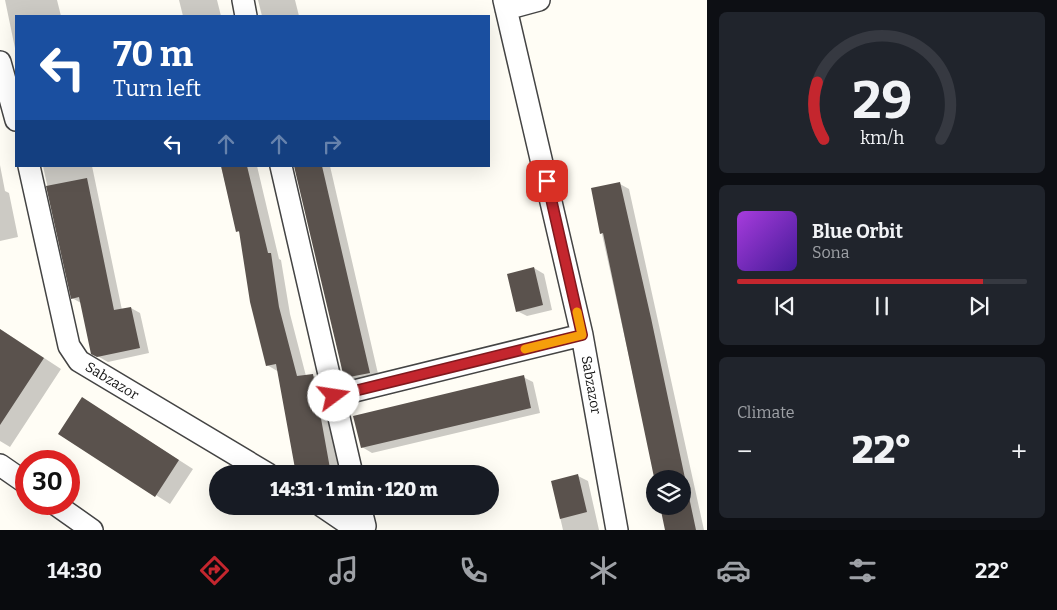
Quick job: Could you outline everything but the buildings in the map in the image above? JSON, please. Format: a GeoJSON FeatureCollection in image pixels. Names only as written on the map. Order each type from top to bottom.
{"type":"FeatureCollection","features":[{"type":"Feature","properties":{"kind":"street"},"geometry":{"type":"LineString","coordinates":[[242,0],[246,15]]}},
{"type":"Feature","properties":{"kind":"street"},"geometry":{"type":"LineString","coordinates":[[505,4],[539,0]]}},
{"type":"Feature","properties":{"kind":"street","name":"Sabzazor"},"geometry":{"type":"LineString","coordinates":[[505,4],[582,335],[617,530]]}},
{"type":"Feature","properties":{"kind":"street"},"geometry":{"type":"LineString","coordinates":[[0,62],[15,116]]}},
{"type":"Feature","properties":{"kind":"street","name":"Sabzazor"},"geometry":{"type":"LineString","coordinates":[[29,167],[69,346],[78,361],[253,465]]}},
{"type":"Feature","properties":{"kind":"street"},"geometry":{"type":"LineString","coordinates":[[281,167],[350,465]]}},
{"type":"Feature","properties":{"kind":"street"},"geometry":{"type":"LineString","coordinates":[[334,396],[582,335]]}},
{"type":"Feature","properties":{"kind":"street"},"geometry":{"type":"LineString","coordinates":[[0,465],[15,475]]}},
{"type":"Feature","properties":{"kind":"street"},"geometry":{"type":"LineString","coordinates":[[71,515],[92,530]]}},
{"type":"Feature","properties":{"kind":"street"},"geometry":{"type":"LineString","coordinates":[[335,515],[344,521],[364,521]]}},
{"type":"Feature","properties":{"kind":"slow traffic"},"geometry":{"type":"LineString","coordinates":[[525,349],[582,335],[577,312]]}},
{"type":"Feature","properties":{"kind":"route"},"geometry":{"type":"LineString","coordinates":[[334,396],[582,335],[547,181]]}}]}
